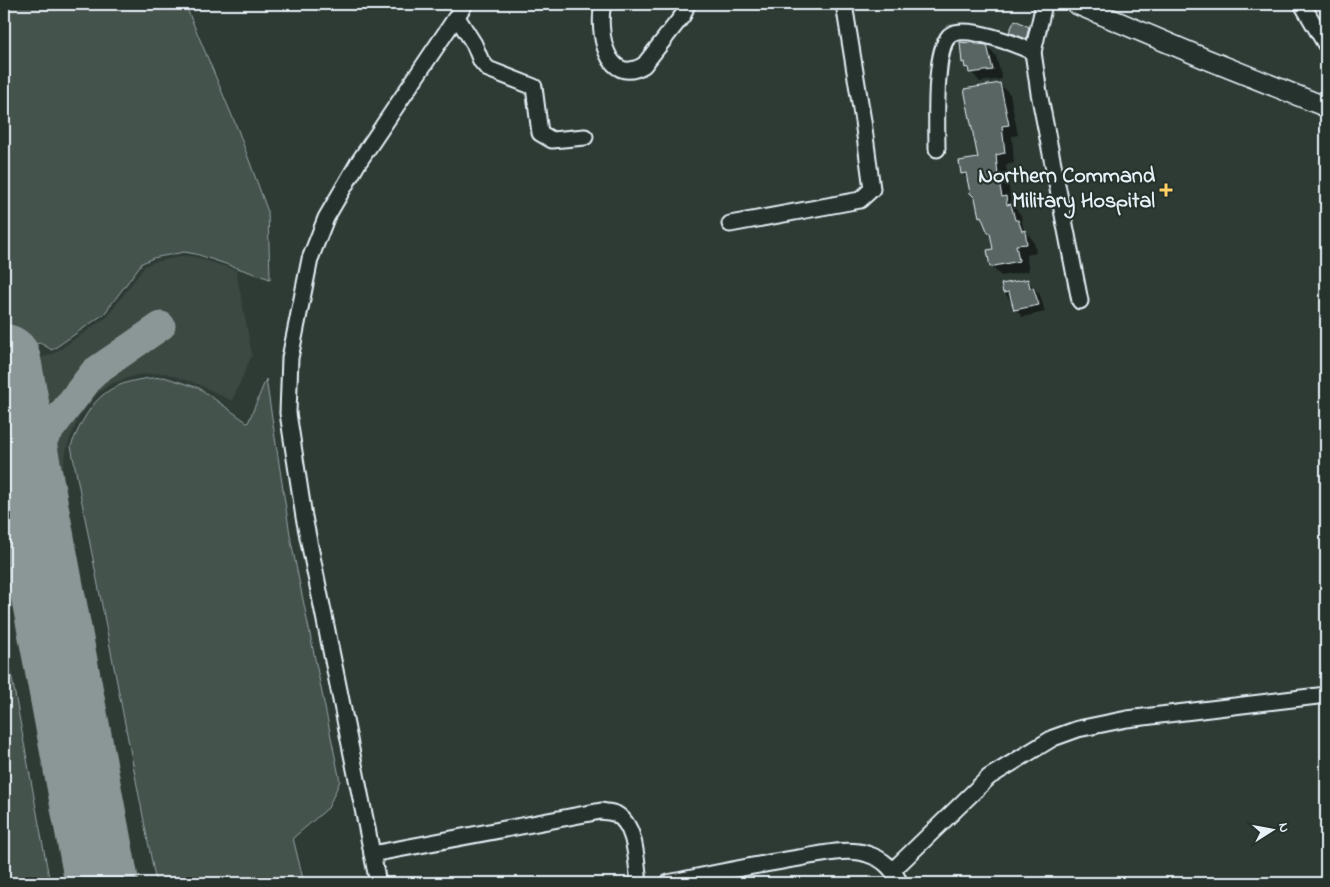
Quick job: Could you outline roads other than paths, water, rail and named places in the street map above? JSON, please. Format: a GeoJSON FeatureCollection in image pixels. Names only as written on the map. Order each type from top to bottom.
{"type":"FeatureCollection","features":[{"type":"Feature","properties":{"kind":"main road"},"geometry":{"type":"LineString","coordinates":[[1076,4],[1326,107]]}},
{"type":"Feature","properties":{"kind":"street"},"geometry":{"type":"LineString","coordinates":[[378,883],[304,517],[288,413],[290,358],[310,259],[326,218],[358,163],[465,4]]}},
{"type":"Feature","properties":{"kind":"street"},"geometry":{"type":"LineString","coordinates":[[602,4],[604,50],[610,61],[623,71],[635,70],[644,65],[684,15],[687,4]]}},
{"type":"Feature","properties":{"kind":"street"},"geometry":{"type":"LineString","coordinates":[[730,224],[860,200],[868,195],[872,189],[844,4]]}},
{"type":"Feature","properties":{"kind":"street"},"geometry":{"type":"LineString","coordinates":[[1044,4],[1033,52],[1039,93],[1080,301]]}},
{"type":"Feature","properties":{"kind":"street"},"geometry":{"type":"LineString","coordinates":[[1302,4],[1326,44]]}},
{"type":"Feature","properties":{"kind":"street"},"geometry":{"type":"LineString","coordinates":[[457,17],[474,44],[481,61],[488,69],[534,87],[540,133],[552,140],[585,137]]}},
{"type":"Feature","properties":{"kind":"street"},"geometry":{"type":"LineString","coordinates":[[937,149],[937,88],[942,51],[947,38],[951,34],[961,32],[990,37],[1033,52]]}},
{"type":"Feature","properties":{"kind":"street"},"geometry":{"type":"LineString","coordinates":[[668,883],[697,880],[755,865],[846,852],[865,853],[883,860],[896,876],[989,777],[1052,738],[1078,729],[1127,719],[1326,695]]}},
{"type":"Feature","properties":{"kind":"street"},"geometry":{"type":"LineString","coordinates":[[372,854],[601,811],[615,813],[625,822],[633,842],[639,883]]}},
{"type":"Feature","properties":{"kind":"place","name":"Northern Command Military Hospital"},"geometry":{"type":"Point","coordinates":[1166,190]}}]}
